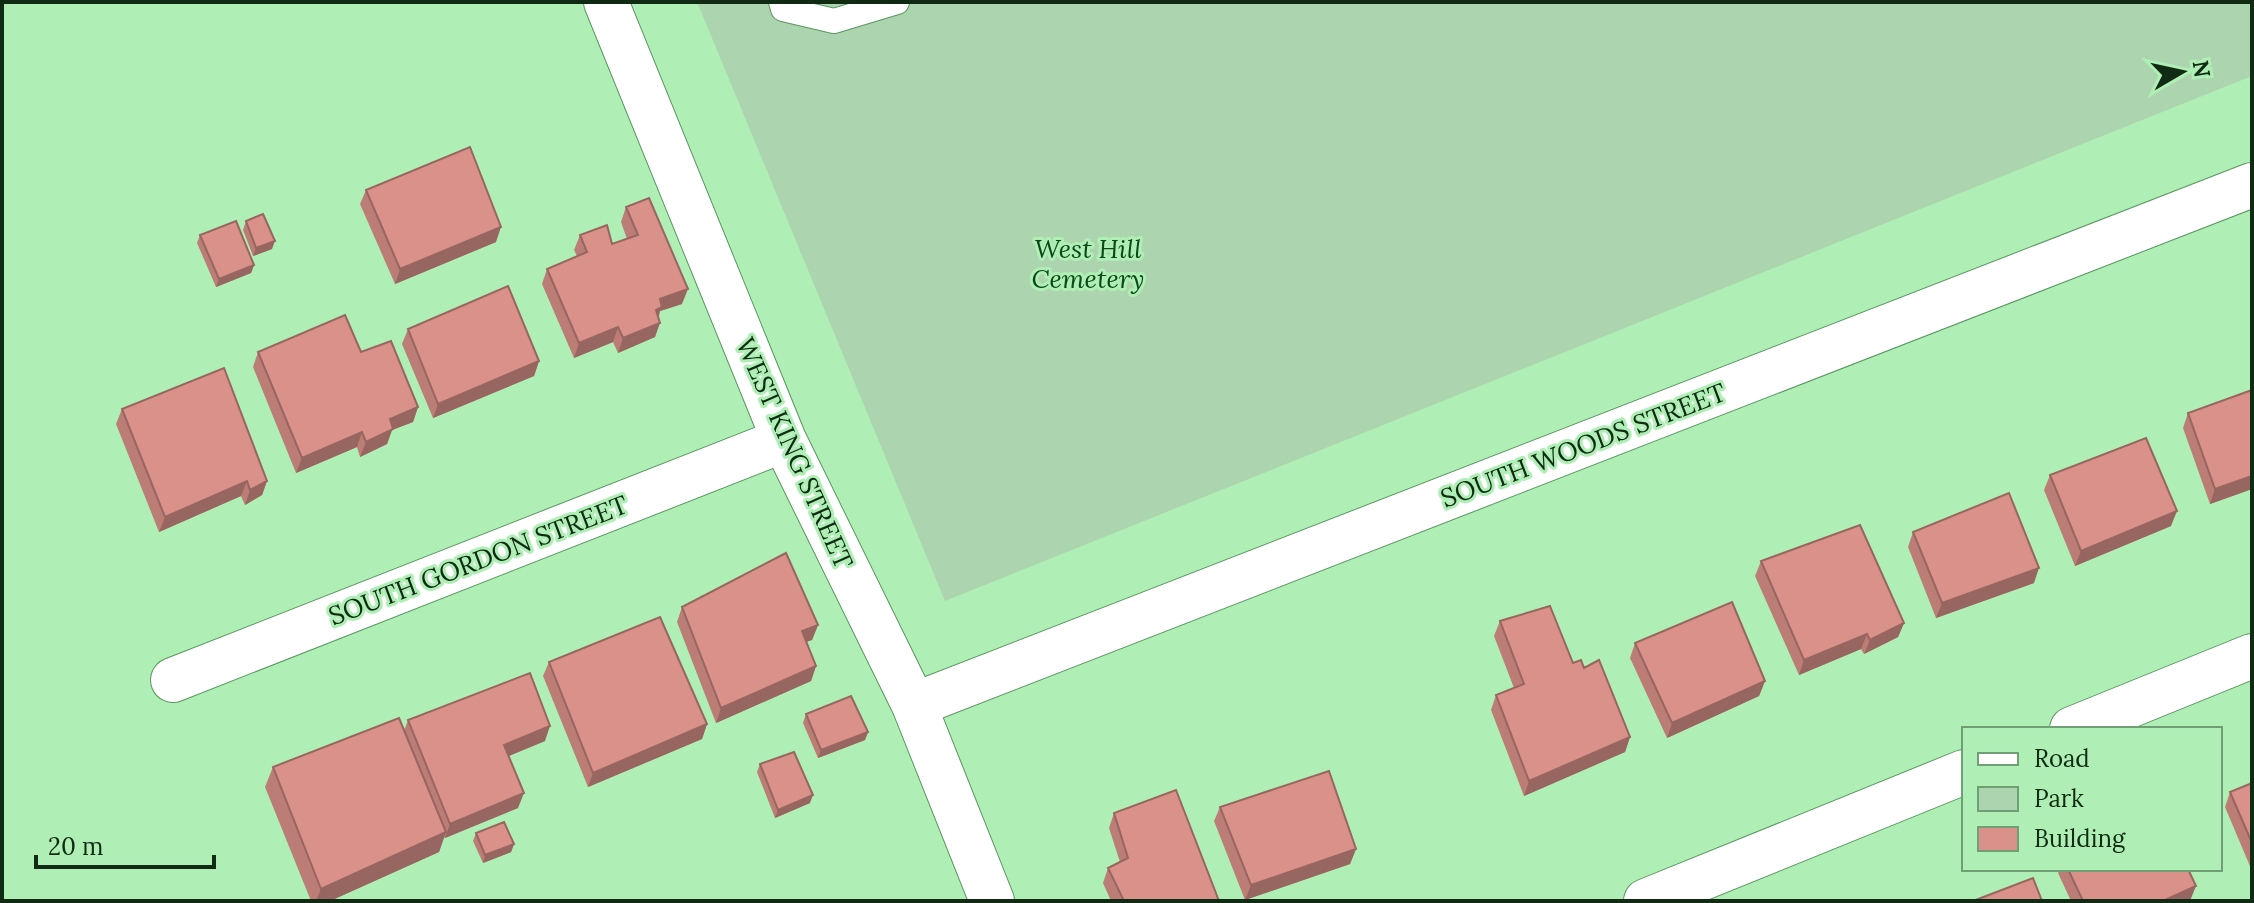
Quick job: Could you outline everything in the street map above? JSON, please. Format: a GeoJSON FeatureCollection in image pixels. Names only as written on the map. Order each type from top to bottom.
{"type":"FeatureCollection","features":[{"type":"Feature","properties":{"kind":"street","name":"WEST KING STREET"},"geometry":{"type":"LineString","coordinates":[[606,2],[784,440],[914,705],[992,901]]}},
{"type":"Feature","properties":{"kind":"street","name":"SOUTH WOODS STREET"},"geometry":{"type":"LineString","coordinates":[[914,705],[2252,185]]}},
{"type":"Feature","properties":{"kind":"street","name":"SOUTH GORDON STREET"},"geometry":{"type":"LineString","coordinates":[[173,680],[784,440]]}},
{"type":"Feature","properties":{"kind":"street"},"geometry":{"type":"LineString","coordinates":[[2077,727],[2252,656]]}},
{"type":"Feature","properties":{"kind":"street"},"geometry":{"type":"LineString","coordinates":[[1646,901],[1962,773]]}},
{"type":"Feature","properties":{"kind":"lane"},"geometry":{"type":"LineString","coordinates":[[781,2],[783,9],[834,21],[897,2]]}},
{"type":"Feature","properties":{"kind":"green space","name":"West Hill Cemetery"},"geometry":{"type":"Polygon","coordinates":[[[697,2],[2252,2],[2252,76],[945,601],[697,2]]]}},
{"type":"Feature","properties":{"kind":"building"},"geometry":{"type":"Polygon","coordinates":[[[470,147],[501,227],[400,269],[366,190],[470,147]]]}},
{"type":"Feature","properties":{"kind":"building"},"geometry":{"type":"Polygon","coordinates":[[[649,198],[688,289],[660,299],[662,307],[656,310],[660,323],[623,338],[618,327],[579,343],[547,269],[587,252],[580,235],[607,225],[612,244],[638,235],[626,207],[649,198]]]}},
{"type":"Feature","properties":{"kind":"building"},"geometry":{"type":"Polygon","coordinates":[[[263,214],[275,241],[256,248],[246,221],[263,214]]]}},
{"type":"Feature","properties":{"kind":"building"},"geometry":{"type":"Polygon","coordinates":[[[236,221],[254,265],[219,279],[200,235],[236,221]]]}},
{"type":"Feature","properties":{"kind":"building"},"geometry":{"type":"Polygon","coordinates":[[[508,286],[539,361],[438,404],[408,329],[508,286]]]}},
{"type":"Feature","properties":{"kind":"building"},"geometry":{"type":"Polygon","coordinates":[[[345,315],[361,352],[391,341],[418,407],[390,419],[393,429],[366,442],[362,432],[302,458],[258,352],[345,315]]]}},
{"type":"Feature","properties":{"kind":"building"},"geometry":{"type":"Polygon","coordinates":[[[224,368],[267,481],[250,490],[247,481],[165,517],[122,409],[224,368]]]}},
{"type":"Feature","properties":{"kind":"building"},"geometry":{"type":"Polygon","coordinates":[[[2252,390],[2252,476],[2215,489],[2188,413],[2252,390]]]}},
{"type":"Feature","properties":{"kind":"building"},"geometry":{"type":"Polygon","coordinates":[[[2146,438],[2177,511],[2081,551],[2050,475],[2146,438]]]}},
{"type":"Feature","properties":{"kind":"building"},"geometry":{"type":"Polygon","coordinates":[[[2009,493],[2039,568],[1942,603],[1913,532],[2009,493]]]}},
{"type":"Feature","properties":{"kind":"building"},"geometry":{"type":"Polygon","coordinates":[[[1860,525],[1904,623],[1870,640],[1867,634],[1804,660],[1761,561],[1860,525]]]}},
{"type":"Feature","properties":{"kind":"building"},"geometry":{"type":"Polygon","coordinates":[[[786,553],[818,625],[802,631],[816,666],[721,708],[682,607],[786,553]]]}},
{"type":"Feature","properties":{"kind":"building"},"geometry":{"type":"Polygon","coordinates":[[[1732,602],[1765,681],[1672,723],[1635,643],[1732,602]]]}},
{"type":"Feature","properties":{"kind":"building"},"geometry":{"type":"Polygon","coordinates":[[[1550,606],[1573,663],[1581,660],[1584,668],[1599,660],[1630,737],[1529,781],[1496,695],[1524,684],[1500,621],[1550,606]]]}},
{"type":"Feature","properties":{"kind":"building"},"geometry":{"type":"Polygon","coordinates":[[[660,617],[707,724],[593,773],[549,662],[660,617]]]}},
{"type":"Feature","properties":{"kind":"building"},"geometry":{"type":"Polygon","coordinates":[[[530,673],[550,726],[504,745],[524,793],[450,824],[408,720],[530,673]]]}},
{"type":"Feature","properties":{"kind":"building"},"geometry":{"type":"Polygon","coordinates":[[[851,696],[868,732],[821,750],[806,714],[851,696]]]}},
{"type":"Feature","properties":{"kind":"building"},"geometry":{"type":"Polygon","coordinates":[[[399,718],[446,832],[321,889],[273,767],[399,718]]]}},
{"type":"Feature","properties":{"kind":"building"},"geometry":{"type":"Polygon","coordinates":[[[794,752],[813,795],[778,810],[760,764],[794,752]]]}},
{"type":"Feature","properties":{"kind":"building"},"geometry":{"type":"Polygon","coordinates":[[[1329,771],[1356,849],[1251,885],[1220,807],[1329,771]]]}},
{"type":"Feature","properties":{"kind":"building"},"geometry":{"type":"Polygon","coordinates":[[[2252,783],[2252,843],[2230,792],[2252,783]]]}},
{"type":"Feature","properties":{"kind":"building"},"geometry":{"type":"Polygon","coordinates":[[[1176,790],[1219,901],[1124,901],[1108,868],[1128,858],[1114,813],[1176,790]]]}},
{"type":"Feature","properties":{"kind":"building"},"geometry":{"type":"Polygon","coordinates":[[[504,822],[514,844],[485,855],[476,833],[504,822]]]}},
{"type":"Feature","properties":{"kind":"building"},"geometry":{"type":"Polygon","coordinates":[[[2069,871],[2189,871],[2196,886],[2163,901],[2083,901],[2069,871]]]}},
{"type":"Feature","properties":{"kind":"building"},"geometry":{"type":"Polygon","coordinates":[[[2033,878],[2042,901],[1973,901],[2033,878]]]}}]}
